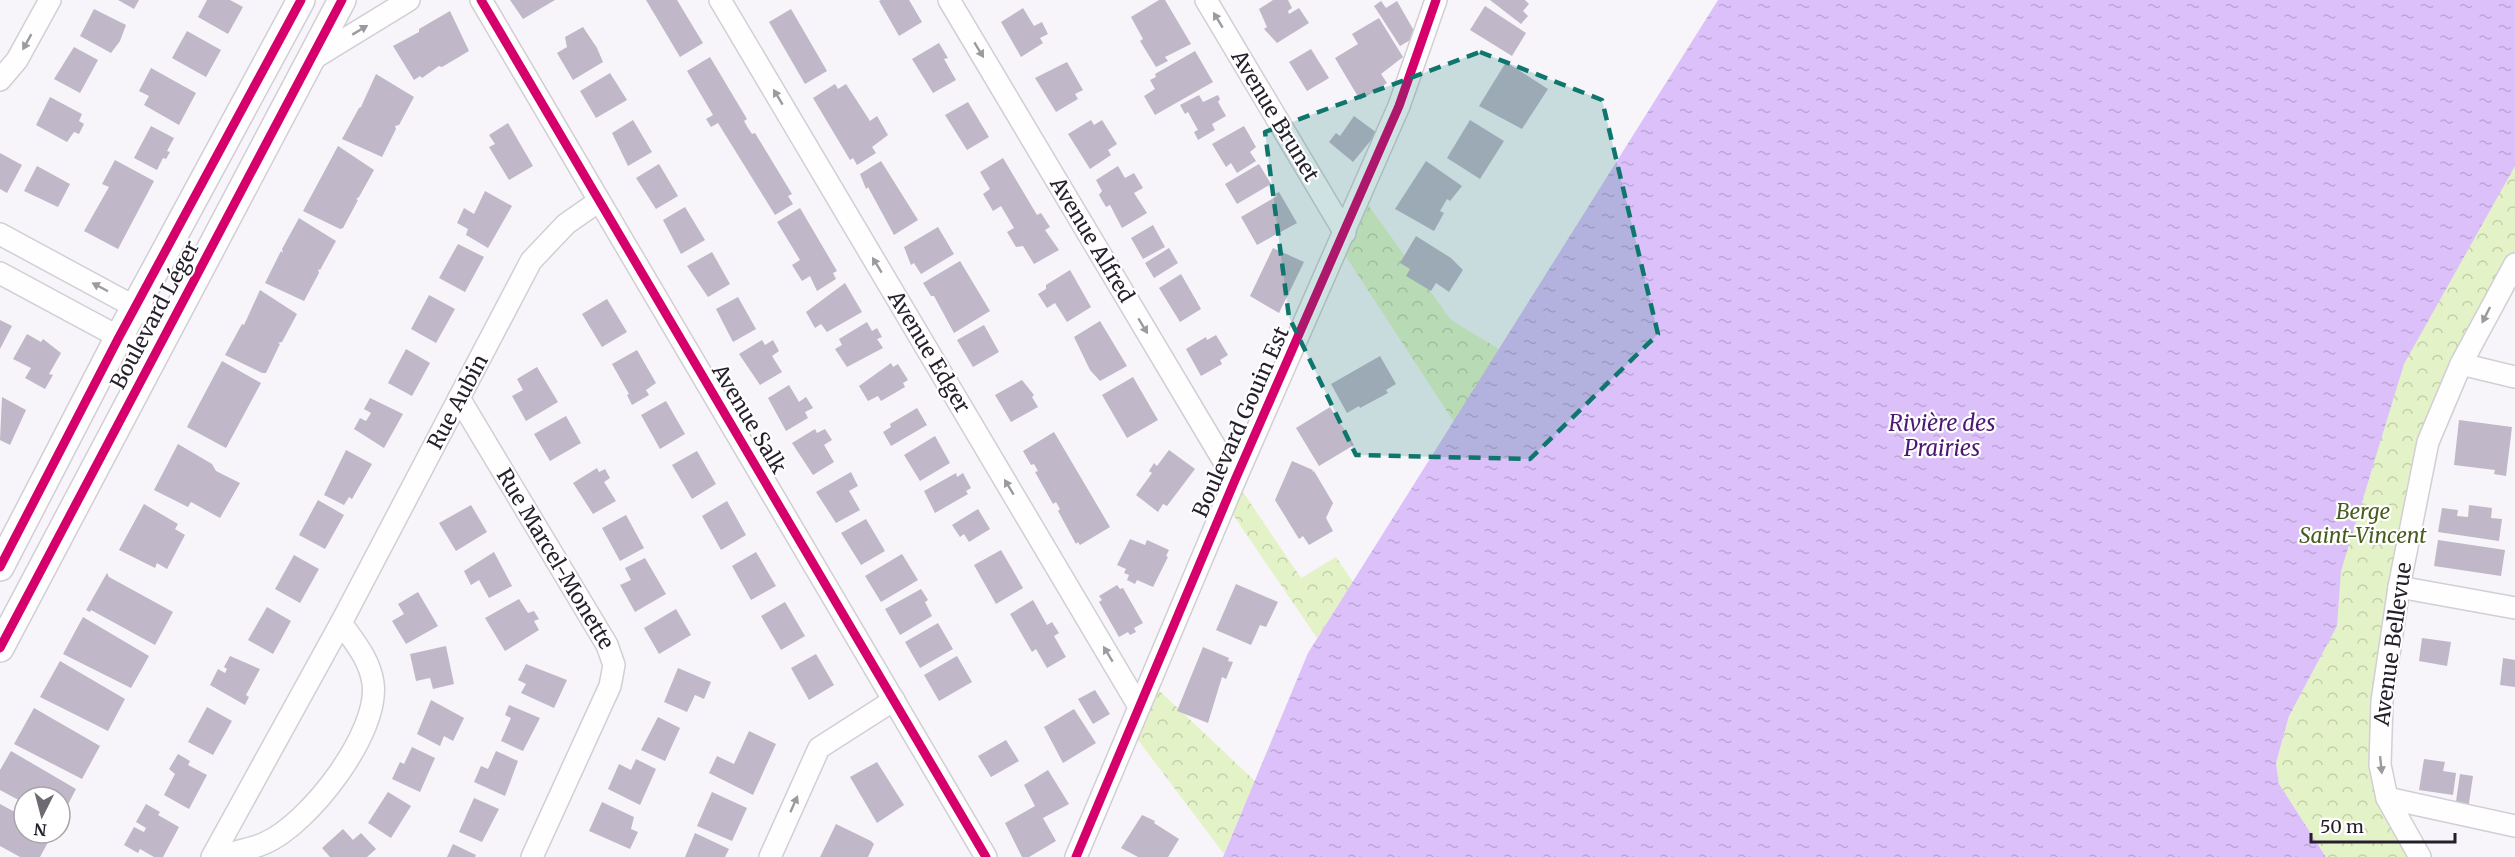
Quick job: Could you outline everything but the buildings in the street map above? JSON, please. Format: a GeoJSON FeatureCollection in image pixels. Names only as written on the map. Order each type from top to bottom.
{"type":"FeatureCollection","features":[{"type":"Feature","properties":{"kind":"main road","name":"Boulevard Léger"},"geometry":{"type":"LineString","coordinates":[[0,567],[120,337],[301,0]]}},
{"type":"Feature","properties":{"kind":"main road","name":"Boulevard Léger"},"geometry":{"type":"LineString","coordinates":[[0,648],[342,0]]}},
{"type":"Feature","properties":{"kind":"street"},"geometry":{"type":"LineString","coordinates":[[0,80],[17,60],[50,0]]}},
{"type":"Feature","properties":{"kind":"street"},"geometry":{"type":"LineString","coordinates":[[311,60],[409,0]]}},
{"type":"Feature","properties":{"kind":"street","name":"Avenue Salk"},"geometry":{"type":"LineString","coordinates":[[481,0],[986,857]]}},
{"type":"Feature","properties":{"kind":"street","name":"Avenue Edger"},"geometry":{"type":"LineString","coordinates":[[720,0],[1138,705]]}},
{"type":"Feature","properties":{"kind":"street","name":"Avenue Alfred"},"geometry":{"type":"LineString","coordinates":[[949,0],[1235,480]]}},
{"type":"Feature","properties":{"kind":"street","name":"Avenue Brunet"},"geometry":{"type":"LineString","coordinates":[[1206,0],[1345,233]]}},
{"type":"Feature","properties":{"kind":"street","name":"Boulevard Gouin Est"},"geometry":{"type":"LineString","coordinates":[[1076,857],[1138,705],[1399,106],[1436,0]]}},
{"type":"Feature","properties":{"kind":"street","name":"Rue Aubin"},"geometry":{"type":"LineString","coordinates":[[212,857],[341,623],[531,261],[566,224],[600,201]]}},
{"type":"Feature","properties":{"kind":"street"},"geometry":{"type":"LineString","coordinates":[[0,234],[170,326]]}},
{"type":"Feature","properties":{"kind":"street","name":"Avenue Bellevue"},"geometry":{"type":"LineString","coordinates":[[2420,857],[2388,798],[2380,765],[2382,701],[2399,587],[2428,442],[2461,364],[2515,264]]}},
{"type":"Feature","properties":{"kind":"street"},"geometry":{"type":"LineString","coordinates":[[0,273],[154,356]]}},
{"type":"Feature","properties":{"kind":"street"},"geometry":{"type":"LineString","coordinates":[[2461,364],[2515,377]]}},
{"type":"Feature","properties":{"kind":"street","name":"Rue Marcel-Monette"},"geometry":{"type":"LineString","coordinates":[[459,398],[607,645],[614,665],[610,686],[532,857]]}},
{"type":"Feature","properties":{"kind":"street"},"geometry":{"type":"LineString","coordinates":[[2399,587],[2515,608]]}},
{"type":"Feature","properties":{"kind":"street"},"geometry":{"type":"LineString","coordinates":[[216,857],[266,843],[286,829],[320,798],[346,764],[363,729],[374,691],[364,658],[341,623]]}},
{"type":"Feature","properties":{"kind":"street"},"geometry":{"type":"LineString","coordinates":[[770,857],[819,748],[894,700]]}},
{"type":"Feature","properties":{"kind":"street"},"geometry":{"type":"LineString","coordinates":[[2388,798],[2515,826]]}},
{"type":"Feature","properties":{"kind":"highlighted area"},"geometry":{"type":"Polygon","coordinates":[[[1480,52],[1602,100],[1658,334],[1530,459],[1356,455],[1289,317],[1265,132],[1480,52]]]}},
{"type":"Feature","properties":{"kind":"green space","name":"Berge Saint-Vincent"},"geometry":{"type":"Polygon","coordinates":[[[2515,82],[2515,254],[2486,300],[2423,438],[2380,765],[2420,857],[2326,857],[2279,784],[2276,763],[2289,716],[2324,650],[2321,509],[2515,82]]]}},
{"type":"Feature","properties":{"kind":"green space"},"geometry":{"type":"Polygon","coordinates":[[[1361,195],[1451,320],[1499,349],[1454,422],[1339,246],[1361,195]]]}},
{"type":"Feature","properties":{"kind":"green space"},"geometry":{"type":"Polygon","coordinates":[[[1235,480],[1301,578],[1336,557],[1353,582],[1317,638],[1225,503],[1235,480]]]}},
{"type":"Feature","properties":{"kind":"green space"},"geometry":{"type":"Polygon","coordinates":[[[1148,680],[1255,781],[1224,854],[1129,728],[1148,680]]]}},
{"type":"Feature","properties":{"kind":"water","name":"Rivière des Prairies"},"geometry":{"type":"Polygon","coordinates":[[[1718,0],[2515,0],[2515,166],[2404,364],[2341,571],[2337,626],[2289,716],[2276,763],[2279,784],[2326,857],[1223,857],[1308,653],[1718,0]]]}},
{"type":"Feature","properties":{"kind":"cycle path"},"geometry":{"type":"LineString","coordinates":[[0,567],[119,337],[301,0]]}},
{"type":"Feature","properties":{"kind":"cycle path"},"geometry":{"type":"LineString","coordinates":[[0,648],[342,0]]}},
{"type":"Feature","properties":{"kind":"cycle path"},"geometry":{"type":"LineString","coordinates":[[481,0],[986,857]]}},
{"type":"Feature","properties":{"kind":"cycle path"},"geometry":{"type":"LineString","coordinates":[[1076,857],[1235,480],[1399,106],[1436,0]]}}]}
